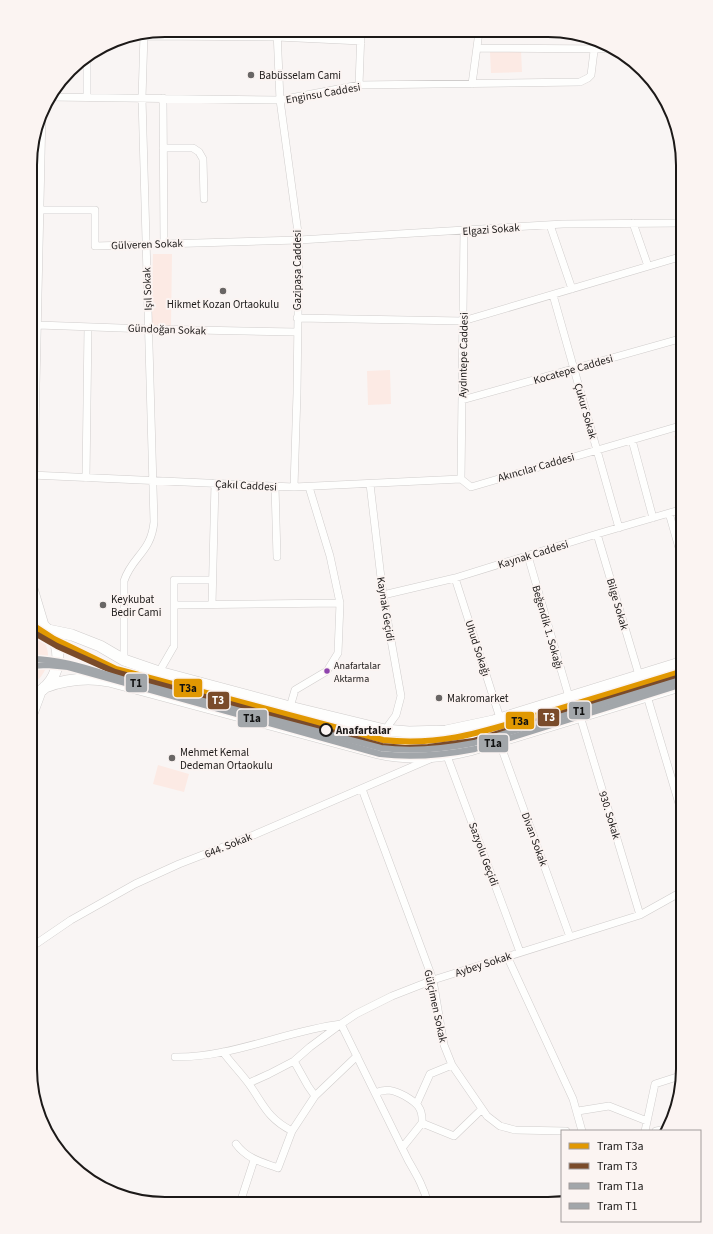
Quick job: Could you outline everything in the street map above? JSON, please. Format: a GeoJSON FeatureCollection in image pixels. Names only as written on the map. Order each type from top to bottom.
{"type":"FeatureCollection","features":[{"type":"Feature","properties":{"kind":"main road"},"geometry":{"type":"LineString","coordinates":[[37,602],[46,628],[57,646],[58,663],[54,676],[38,692]]}},
{"type":"Feature","properties":{"kind":"main road"},"geometry":{"type":"LineString","coordinates":[[37,623],[46,628],[72,635],[100,646],[124,660],[159,672],[290,707],[385,730],[409,732],[433,732],[458,729],[500,718],[676,664]]}},
{"type":"Feature","properties":{"kind":"main road"},"geometry":{"type":"LineString","coordinates":[[38,692],[72,680],[100,680],[130,686],[378,753],[409,758],[447,756],[470,750],[676,687]]}},
{"type":"Feature","properties":{"kind":"street","name":"Gazipaşa Caddesi"},"geometry":{"type":"LineString","coordinates":[[277,37],[280,100],[299,240],[294,487]]}},
{"type":"Feature","properties":{"kind":"street"},"geometry":{"type":"LineString","coordinates":[[319,37],[361,40],[359,85]]}},
{"type":"Feature","properties":{"kind":"street"},"geometry":{"type":"LineString","coordinates":[[472,84],[478,37]]}},
{"type":"Feature","properties":{"kind":"street","name":"Işıl Sokak"},"geometry":{"type":"LineString","coordinates":[[124,660],[124,581],[129,569],[145,550],[152,534],[154,522],[142,98],[144,39]]}},
{"type":"Feature","properties":{"kind":"street"},"geometry":{"type":"LineString","coordinates":[[477,48],[594,46]]}},
{"type":"Feature","properties":{"kind":"street","name":"Enginsu Caddesi"},"geometry":{"type":"LineString","coordinates":[[57,97],[280,100],[359,85],[580,82],[591,75],[595,46]]}},
{"type":"Feature","properties":{"kind":"street"},"geometry":{"type":"LineString","coordinates":[[87,63],[87,97]]}},
{"type":"Feature","properties":{"kind":"street"},"geometry":{"type":"LineString","coordinates":[[163,98],[164,244]]}},
{"type":"Feature","properties":{"kind":"street"},"geometry":{"type":"LineString","coordinates":[[37,355],[42,130]]}},
{"type":"Feature","properties":{"kind":"street"},"geometry":{"type":"LineString","coordinates":[[163,148],[193,148],[199,152],[203,158],[204,199]]}},
{"type":"Feature","properties":{"kind":"street","name":"Gülveren Sokak"},"geometry":{"type":"LineString","coordinates":[[40,210],[95,210],[95,246],[299,240]]}},
{"type":"Feature","properties":{"kind":"street"},"geometry":{"type":"LineString","coordinates":[[632,223],[648,266]]}},
{"type":"Feature","properties":{"kind":"street","name":"Elgazi Sokak"},"geometry":{"type":"LineString","coordinates":[[299,240],[550,225],[676,223]]}},
{"type":"Feature","properties":{"kind":"street"},"geometry":{"type":"LineString","coordinates":[[550,225],[572,289]]}},
{"type":"Feature","properties":{"kind":"street","name":"Aydıntepe Caddesi"},"geometry":{"type":"LineString","coordinates":[[461,479],[464,230]]}},
{"type":"Feature","properties":{"kind":"street"},"geometry":{"type":"LineString","coordinates":[[297,318],[463,321],[676,258]]}},
{"type":"Feature","properties":{"kind":"street","name":"Çukur Sokak"},"geometry":{"type":"LineString","coordinates":[[553,295],[619,528]]}},
{"type":"Feature","properties":{"kind":"street","name":"Gündoğan Sokak"},"geometry":{"type":"LineString","coordinates":[[38,325],[297,332]]}},
{"type":"Feature","properties":{"kind":"street"},"geometry":{"type":"LineString","coordinates":[[86,478],[88,327]]}},
{"type":"Feature","properties":{"kind":"street","name":"Kocatepe Caddesi"},"geometry":{"type":"LineString","coordinates":[[462,400],[676,340]]}},
{"type":"Feature","properties":{"kind":"street","name":"Akıncılar Caddesi"},"geometry":{"type":"LineString","coordinates":[[461,479],[471,487],[676,427]]}},
{"type":"Feature","properties":{"kind":"street"},"geometry":{"type":"LineString","coordinates":[[632,440],[653,518]]}},
{"type":"Feature","properties":{"kind":"street","name":"Çakıl Caddesi"},"geometry":{"type":"LineString","coordinates":[[37,475],[294,487],[461,479]]}},
{"type":"Feature","properties":{"kind":"street"},"geometry":{"type":"LineString","coordinates":[[212,605],[215,483]]}},
{"type":"Feature","properties":{"kind":"street","name":"Kaynak Geçidi"},"geometry":{"type":"LineString","coordinates":[[370,484],[383,596],[400,696],[396,715],[385,730]]}},
{"type":"Feature","properties":{"kind":"street"},"geometry":{"type":"LineString","coordinates":[[275,486],[277,557]]}},
{"type":"Feature","properties":{"kind":"street"},"geometry":{"type":"LineString","coordinates":[[290,707],[295,690],[327,671],[338,653],[340,603],[330,556],[309,486]]}},
{"type":"Feature","properties":{"kind":"street","name":"Kaynak Caddesi"},"geometry":{"type":"LineString","coordinates":[[383,596],[455,578],[676,511]]}},
{"type":"Feature","properties":{"kind":"street"},"geometry":{"type":"LineString","coordinates":[[669,513],[676,538]]}},
{"type":"Feature","properties":{"kind":"street","name":"Bilge Sokak"},"geometry":{"type":"LineString","coordinates":[[597,534],[639,675]]}},
{"type":"Feature","properties":{"kind":"street","name":"Beğendik 1. Sokağı"},"geometry":{"type":"LineString","coordinates":[[528,556],[569,697]]}},
{"type":"Feature","properties":{"kind":"street","name":"Uhud Sokağı"},"geometry":{"type":"LineString","coordinates":[[455,578],[500,718]]}},
{"type":"Feature","properties":{"kind":"street"},"geometry":{"type":"LineString","coordinates":[[159,672],[174,646],[174,580],[212,580]]}},
{"type":"Feature","properties":{"kind":"street"},"geometry":{"type":"LineString","coordinates":[[174,605],[340,603]]}},
{"type":"Feature","properties":{"kind":"street"},"geometry":{"type":"LineString","coordinates":[[647,696],[676,793]]}},
{"type":"Feature","properties":{"kind":"street","name":"930. Sokak"},"geometry":{"type":"LineString","coordinates":[[580,716],[640,914]]}},
{"type":"Feature","properties":{"kind":"street","name":"Divan Sokak"},"geometry":{"type":"LineString","coordinates":[[499,741],[570,937]]}},
{"type":"Feature","properties":{"kind":"street","name":"Sazyolu Geçidi"},"geometry":{"type":"LineString","coordinates":[[447,756],[520,952]]}},
{"type":"Feature","properties":{"kind":"street","name":"644. Sokak"},"geometry":{"type":"LineString","coordinates":[[37,943],[71,920],[135,884],[179,864],[249,837],[435,757]]}},
{"type":"Feature","properties":{"kind":"street","name":"Gülçimen Sokak"},"geometry":{"type":"LineString","coordinates":[[362,789],[433,980],[444,1045],[452,1065],[487,1116],[495,1123],[510,1129],[561,1131]]}},
{"type":"Feature","properties":{"kind":"street","name":"Aybey Sokak"},"geometry":{"type":"LineString","coordinates":[[248,1083],[294,1061],[310,1047],[356,1014],[392,996],[433,980],[640,914],[676,895]]}},
{"type":"Feature","properties":{"kind":"street"},"geometry":{"type":"LineString","coordinates":[[507,956],[574,1099],[582,1130]]}},
{"type":"Feature","properties":{"kind":"street"},"geometry":{"type":"LineString","coordinates":[[175,1057],[189,1057],[223,1052],[318,1027],[341,1024],[418,1178],[425,1197]]}},
{"type":"Feature","properties":{"kind":"street"},"geometry":{"type":"LineString","coordinates":[[223,1052],[248,1083],[267,1112],[278,1123],[292,1131]]}},
{"type":"Feature","properties":{"kind":"street"},"geometry":{"type":"LineString","coordinates":[[236,1144],[243,1152],[254,1160],[278,1168],[292,1131],[315,1096],[357,1056]]}},
{"type":"Feature","properties":{"kind":"street"},"geometry":{"type":"LineString","coordinates":[[294,1061],[315,1096]]}},
{"type":"Feature","properties":{"kind":"street"},"geometry":{"type":"LineString","coordinates":[[416,1103],[430,1074],[452,1065]]}},
{"type":"Feature","properties":{"kind":"street"},"geometry":{"type":"LineString","coordinates":[[645,1130],[655,1084],[676,1077]]}},
{"type":"Feature","properties":{"kind":"street"},"geometry":{"type":"LineString","coordinates":[[375,1094],[383,1090],[392,1090],[416,1103],[422,1112],[422,1123],[402,1148]]}},
{"type":"Feature","properties":{"kind":"street"},"geometry":{"type":"LineString","coordinates":[[578,1112],[608,1106],[647,1121]]}},
{"type":"Feature","properties":{"kind":"street"},"geometry":{"type":"LineString","coordinates":[[422,1123],[454,1136],[482,1109]]}},
{"type":"Feature","properties":{"kind":"street"},"geometry":{"type":"LineString","coordinates":[[242,1197],[254,1160]]}},
{"type":"Feature","properties":{"kind":"shaded area"},"geometry":{"type":"Polygon","coordinates":[[[521,50],[522,72],[491,73],[490,52],[521,50]]]}},
{"type":"Feature","properties":{"kind":"shaded area"},"geometry":{"type":"Polygon","coordinates":[[[153,254],[172,254],[171,327],[151,327],[153,254]]]}},
{"type":"Feature","properties":{"kind":"shaded area"},"geometry":{"type":"Polygon","coordinates":[[[390,370],[391,404],[368,405],[367,371],[390,370]]]}},
{"type":"Feature","properties":{"kind":"shaded area"},"geometry":{"type":"Polygon","coordinates":[[[37,633],[44,641],[48,657],[44,673],[38,680],[37,633]]]}},
{"type":"Feature","properties":{"kind":"shaded area"},"geometry":{"type":"Polygon","coordinates":[[[158,765],[189,774],[184,792],[153,784],[158,765]]]}},
{"type":"Feature","properties":{"kind":"tram line","name":"T3a"},"geometry":{"type":"LineString","coordinates":[[37,628],[54,639],[116,669],[383,740],[406,742],[448,739],[468,735],[507,725],[676,673]]}},
{"type":"Feature","properties":{"kind":"tram line","name":"T3"},"geometry":{"type":"LineString","coordinates":[[37,634],[57,646],[115,672],[382,746],[405,748],[428,747],[473,741],[676,678]]}},
{"type":"Feature","properties":{"kind":"tram line","name":"T1"},"geometry":{"type":"LineString","coordinates":[[37,659],[59,662],[86,668],[381,748],[404,750],[451,747],[474,743],[676,681]]}},
{"type":"Feature","properties":{"kind":"tram line","name":"T1a"},"geometry":{"type":"LineString","coordinates":[[37,666],[68,667],[380,754],[404,756],[452,753],[475,749],[676,686]]}},
{"type":"Feature","properties":{"kind":"place","name":"Babüsselam Cami"},"geometry":{"type":"Point","coordinates":[251,75]}},
{"type":"Feature","properties":{"kind":"place","name":"Hikmet Kozan Ortaokulu"},"geometry":{"type":"Point","coordinates":[223,291]}},
{"type":"Feature","properties":{"kind":"place","name":"Keykubat Bedir Cami"},"geometry":{"type":"Point","coordinates":[103,605]}},
{"type":"Feature","properties":{"kind":"place","name":"Anafartalar Aktarma"},"geometry":{"type":"Point","coordinates":[327,671]}},
{"type":"Feature","properties":{"kind":"place","name":"Makromarket"},"geometry":{"type":"Point","coordinates":[439,698]}},
{"type":"Feature","properties":{"kind":"place","name":"Anafartalar"},"geometry":{"type":"Point","coordinates":[326,730]}},
{"type":"Feature","properties":{"kind":"place","name":"Mehmet Kemal Dedeman Ortaokulu"},"geometry":{"type":"Point","coordinates":[172,758]}}]}
